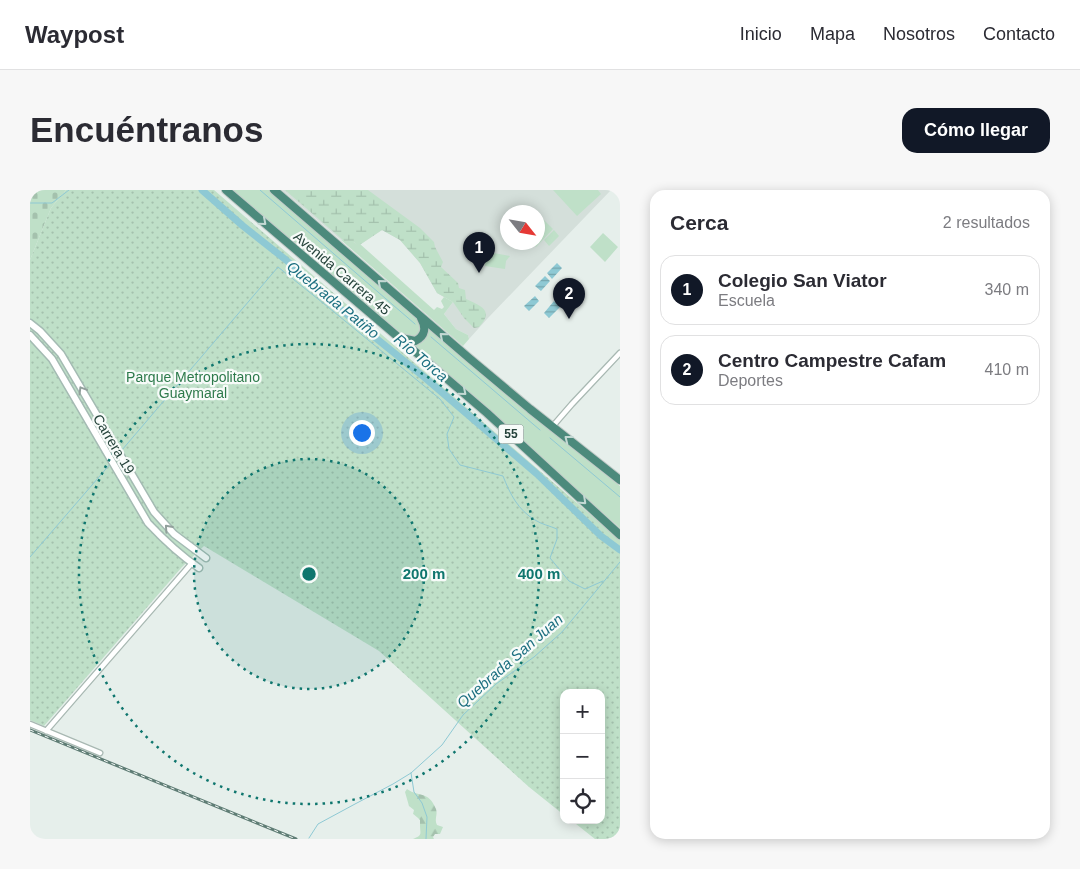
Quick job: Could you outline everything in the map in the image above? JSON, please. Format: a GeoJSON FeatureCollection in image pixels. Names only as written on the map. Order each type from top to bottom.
{"type":"FeatureCollection","features":[{"type":"Feature","properties":{"kind":"highway","name":"Avenida Carrera 45"},"geometry":{"type":"LineString","coordinates":[[226,190],[487,413],[620,534]]}},
{"type":"Feature","properties":{"kind":"highway","name":"Avenida Carrera 45"},"geometry":{"type":"LineString","coordinates":[[274,190],[454,345],[552,427],[620,480]]}},
{"type":"Feature","properties":{"kind":"highway"},"geometry":{"type":"LineString","coordinates":[[399,338],[416,341],[424,335],[424,325],[418,314]]}},
{"type":"Feature","properties":{"kind":"main road","name":"Carrera 19"},"geometry":{"type":"LineString","coordinates":[[30,323],[61,354],[154,512],[174,534],[205,557]]}},
{"type":"Feature","properties":{"kind":"main road","name":"Carrera 19"},"geometry":{"type":"LineString","coordinates":[[30,335],[52,359],[148,523],[168,544],[196,566]]}},
{"type":"Feature","properties":{"kind":"street"},"geometry":{"type":"LineString","coordinates":[[552,427],[620,354]]}},
{"type":"Feature","properties":{"kind":"street"},"geometry":{"type":"LineString","coordinates":[[46,731],[205,557]]}},
{"type":"Feature","properties":{"kind":"street"},"geometry":{"type":"LineString","coordinates":[[30,724],[100,753]]}},
{"type":"Feature","properties":{"kind":"shaded area"},"geometry":{"type":"Polygon","coordinates":[[[282,190],[611,190],[469,339],[468,335],[456,329],[444,314],[453,302],[437,293],[420,263],[400,240],[382,230],[358,246],[352,241],[341,240],[282,190]]]}},
{"type":"Feature","properties":{"kind":"green space"},"geometry":{"type":"Polygon","coordinates":[[[30,190],[66,190],[51,208],[30,260],[30,190]]]}},
{"type":"Feature","properties":{"kind":"green space","name":"Parque Metropolitano Guaymaral"},"geometry":{"type":"Polygon","coordinates":[[[66,190],[214,190],[620,540],[620,839],[595,839],[576,824],[605,824],[605,689],[560,689],[560,812],[529,787],[379,651],[204,546],[182,567],[44,726],[30,720],[30,260],[51,208],[66,190]]]}},
{"type":"Feature","properties":{"kind":"green space"},"geometry":{"type":"Polygon","coordinates":[[[231,190],[270,190],[422,323],[423,330],[418,339],[407,337],[401,333],[231,190]]]}},
{"type":"Feature","properties":{"kind":"green space"},"geometry":{"type":"Polygon","coordinates":[[[285,190],[368,190],[420,228],[434,242],[443,262],[441,267],[458,283],[459,288],[465,290],[466,299],[484,310],[486,317],[479,327],[474,328],[453,302],[437,293],[420,263],[400,240],[382,230],[358,246],[354,242],[350,246],[285,190]]]}},
{"type":"Feature","properties":{"kind":"green space"},"geometry":{"type":"Polygon","coordinates":[[[553,190],[598,190],[601,194],[577,216],[553,190]]]}},
{"type":"Feature","properties":{"kind":"green space"},"geometry":{"type":"Polygon","coordinates":[[[545,221],[553,229],[545,237],[545,221]]]}},
{"type":"Feature","properties":{"kind":"green space"},"geometry":{"type":"Polygon","coordinates":[[[554,230],[559,236],[549,246],[545,239],[554,230]]]}},
{"type":"Feature","properties":{"kind":"green space"},"geometry":{"type":"Polygon","coordinates":[[[603,233],[618,247],[605,262],[590,247],[603,233]]]}},
{"type":"Feature","properties":{"kind":"green space"},"geometry":{"type":"Polygon","coordinates":[[[341,240],[360,244],[434,310],[437,307],[442,309],[444,307],[441,301],[444,297],[453,302],[444,314],[456,329],[468,335],[469,339],[463,346],[341,240]]]}},
{"type":"Feature","properties":{"kind":"green space"},"geometry":{"type":"Polygon","coordinates":[[[488,252],[510,256],[506,261],[505,269],[485,266],[485,258],[488,252]]]}},
{"type":"Feature","properties":{"kind":"green space"},"geometry":{"type":"Polygon","coordinates":[[[427,326],[495,385],[620,486],[620,528],[502,421],[410,344],[427,326]]]}},
{"type":"Feature","properties":{"kind":"green space"},"geometry":{"type":"Polygon","coordinates":[[[407,789],[427,797],[433,803],[436,809],[437,825],[443,827],[440,834],[435,834],[434,839],[413,839],[420,834],[420,820],[413,814],[414,810],[409,806],[405,792],[407,789]]]}},
{"type":"Feature","properties":{"kind":"water"},"geometry":{"type":"Polygon","coordinates":[[[557,263],[562,268],[552,279],[547,273],[557,263]]]}},
{"type":"Feature","properties":{"kind":"water"},"geometry":{"type":"Polygon","coordinates":[[[545,276],[550,281],[541,291],[535,286],[545,276]]]}},
{"type":"Feature","properties":{"kind":"water"},"geometry":{"type":"Polygon","coordinates":[[[564,282],[574,292],[569,298],[558,287],[564,282]]]}},
{"type":"Feature","properties":{"kind":"water"},"geometry":{"type":"Polygon","coordinates":[[[535,296],[539,301],[529,311],[524,306],[535,296]]]}},
{"type":"Feature","properties":{"kind":"water"},"geometry":{"type":"Polygon","coordinates":[[[554,301],[560,307],[549,318],[544,313],[554,301]]]}},
{"type":"Feature","properties":{"kind":"waterway"},"geometry":{"type":"LineString","coordinates":[[30,203],[52,203],[69,190]]}},
{"type":"Feature","properties":{"kind":"waterway","name":"Río Torca"},"geometry":{"type":"LineString","coordinates":[[202,190],[537,474],[601,536],[620,550]]}},
{"type":"Feature","properties":{"kind":"waterway"},"geometry":{"type":"LineString","coordinates":[[260,190],[415,324]]}},
{"type":"Feature","properties":{"kind":"waterway","name":"Quebrada Patiño"},"geometry":{"type":"LineString","coordinates":[[122,450],[278,267],[440,399],[454,417],[447,434],[449,449],[460,465],[503,476],[519,506],[529,516],[557,529],[557,539],[550,558],[569,581],[585,589],[603,581]]}},
{"type":"Feature","properties":{"kind":"waterway"},"geometry":{"type":"LineString","coordinates":[[431,337],[540,430]]}},
{"type":"Feature","properties":{"kind":"waterway"},"geometry":{"type":"LineString","coordinates":[[550,438],[620,497]]}},
{"type":"Feature","properties":{"kind":"waterway","name":"Quebrada Patiño"},"geometry":{"type":"LineString","coordinates":[[30,557],[111,463]]}},
{"type":"Feature","properties":{"kind":"waterway","name":"Quebrada San Juan"},"geometry":{"type":"LineString","coordinates":[[309,838],[318,824],[411,773],[442,745],[463,715],[496,684],[534,657],[562,632],[620,562]]}},
{"type":"Feature","properties":{"kind":"waterway","name":"Quebrada San Juan"},"geometry":{"type":"LineString","coordinates":[[411,773],[414,792],[422,803],[427,817],[426,839]]}},
{"type":"Feature","properties":{"kind":"railway"},"geometry":{"type":"LineString","coordinates":[[30,730],[296,839]]}},
{"type":"Feature","properties":{"kind":"place","name":"Colegio San Viator"},"geometry":{"type":"Point","coordinates":[479,273]}},
{"type":"Feature","properties":{"kind":"place","name":"Centro Campestre Cafam"},"geometry":{"type":"Point","coordinates":[569,319]}}]}
